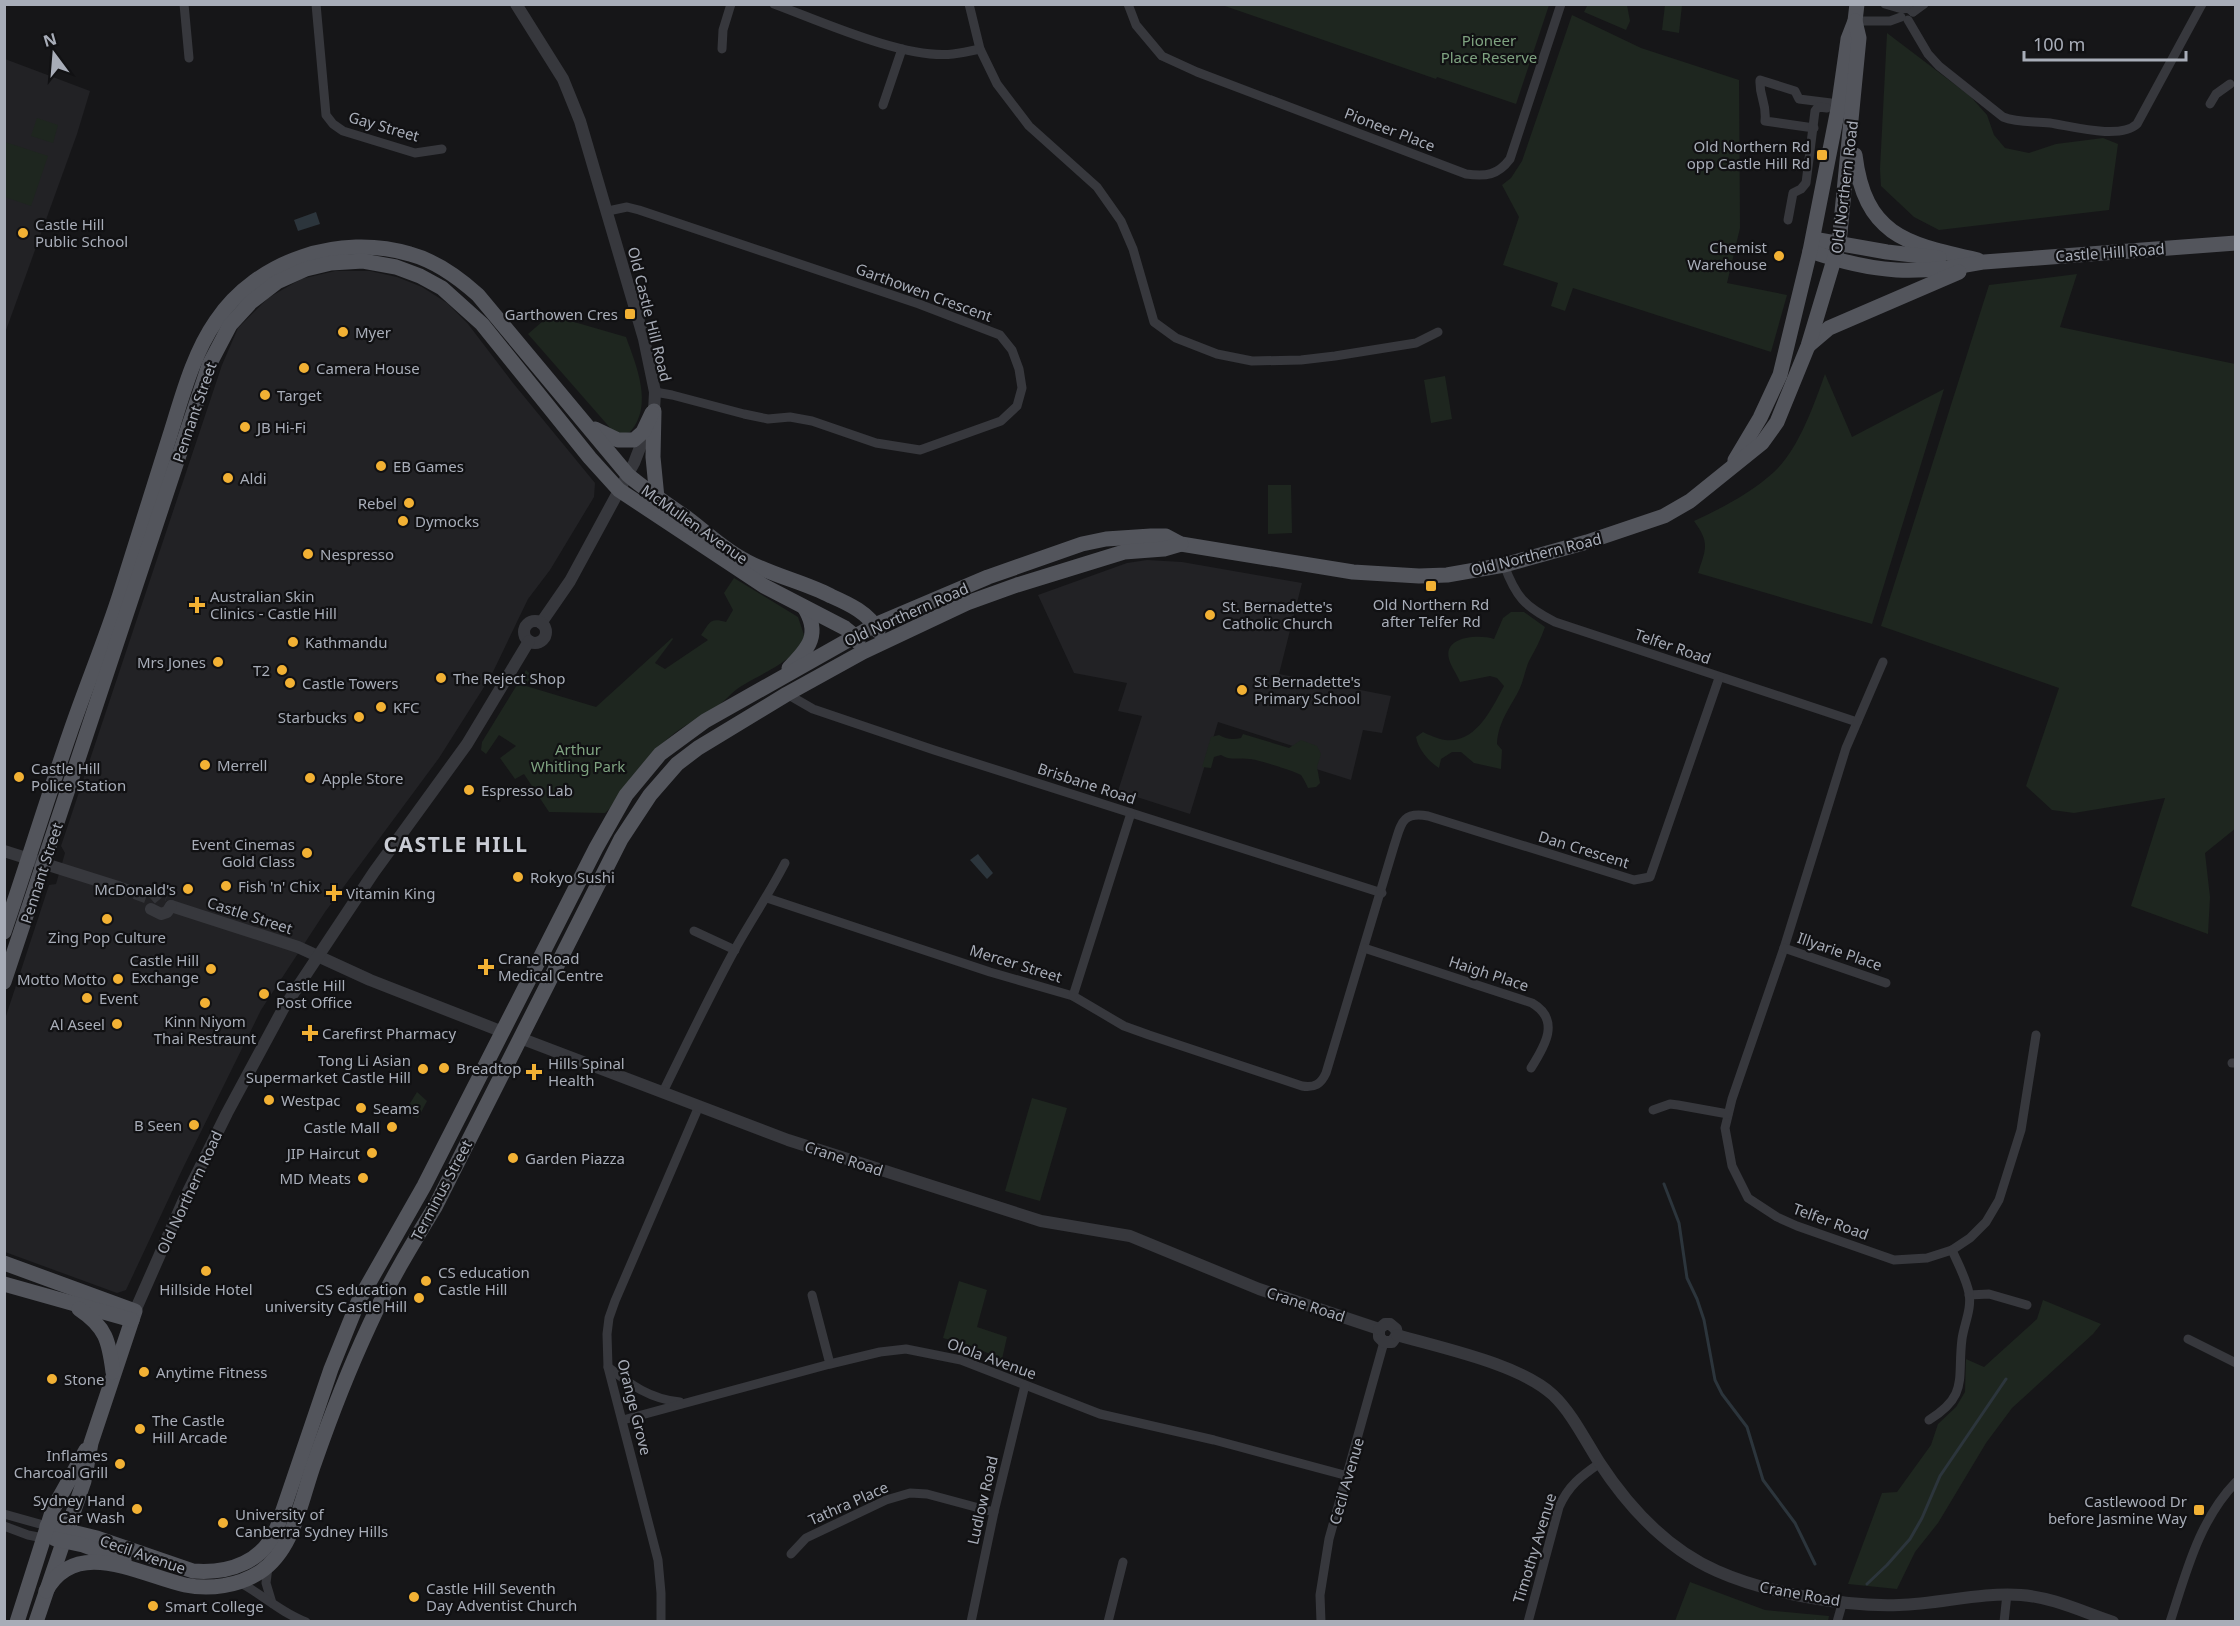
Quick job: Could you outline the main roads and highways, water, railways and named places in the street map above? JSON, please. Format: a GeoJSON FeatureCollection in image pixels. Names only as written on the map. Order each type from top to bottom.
{"type":"FeatureCollection","features":[{"type":"Feature","properties":{"kind":"main road","name":"Old Northern Road"},"geometry":{"type":"LineString","coordinates":[[1730,468],[1760,418],[1779,375],[1812,245],[1839,107],[1848,39],[1855,21],[1857,4]]}},
{"type":"Feature","properties":{"kind":"main road","name":"Old Northern Road"},"geometry":{"type":"LineString","coordinates":[[613,818],[626,795],[660,754],[705,721],[875,625],[988,577],[1082,544],[1106,539],[1166,536],[1181,544],[1323,568],[1386,575],[1446,574],[1504,565],[1587,542],[1664,516],[1690,501],[1762,443],[1777,422],[1808,346],[1839,243],[1859,38],[1855,21]]}},
{"type":"Feature","properties":{"kind":"main road"},"geometry":{"type":"LineString","coordinates":[[1851,126],[1859,184],[1880,222],[1908,241],[1927,249],[1984,262]]}},
{"type":"Feature","properties":{"kind":"main road","name":"Castle Hill Road"},"geometry":{"type":"LineString","coordinates":[[1812,245],[1839,243],[1916,257],[1984,262]]}},
{"type":"Feature","properties":{"kind":"main road","name":"Castle Hill Road"},"geometry":{"type":"LineString","coordinates":[[1812,245],[1835,260],[1872,269],[1907,272],[1948,269],[1984,262],[2235,243]]}},
{"type":"Feature","properties":{"kind":"main road","name":"Pennant Street"},"geometry":{"type":"LineString","coordinates":[[4,932],[70,734],[120,595],[181,400],[200,349],[216,320],[233,301],[262,276],[301,258],[329,249],[350,246],[384,248],[411,254],[439,266],[460,279],[478,295],[628,475]]}},
{"type":"Feature","properties":{"kind":"main road","name":"Pennant Street"},"geometry":{"type":"LineString","coordinates":[[4,982],[209,365],[230,325],[251,302],[277,282],[306,269],[331,263],[363,261],[396,267],[420,276],[442,288],[482,324],[590,458],[619,490]]}},
{"type":"Feature","properties":{"kind":"main road"},"geometry":{"type":"LineString","coordinates":[[1808,346],[1829,328],[1984,262]]}},
{"type":"Feature","properties":{"kind":"main road"},"geometry":{"type":"LineString","coordinates":[[587,425],[618,440],[634,440],[643,432],[654,411],[653,457],[657,498]]}},
{"type":"Feature","properties":{"kind":"main road","name":"McMullen Avenue"},"geometry":{"type":"LineString","coordinates":[[628,475],[714,541],[745,560],[849,604],[875,625],[883,642]]}},
{"type":"Feature","properties":{"kind":"main road","name":"McMullen Avenue"},"geometry":{"type":"LineString","coordinates":[[619,490],[764,586],[845,628],[855,636]]}},
{"type":"Feature","properties":{"kind":"main road","name":"Old Northern Road"},"geometry":{"type":"LineString","coordinates":[[642,806],[677,764],[698,748],[787,694],[883,642],[967,603],[1017,585],[1124,552],[1164,549],[1181,544]]}},
{"type":"Feature","properties":{"kind":"main road"},"geometry":{"type":"LineString","coordinates":[[787,694],[780,691],[774,683],[800,656],[812,637],[812,626],[804,607]]}},
{"type":"Feature","properties":{"kind":"main road"},"geometry":{"type":"LineString","coordinates":[[855,636],[863,652]]}},
{"type":"Feature","properties":{"kind":"main road","name":"Terminus Street"},"geometry":{"type":"LineString","coordinates":[[250,1569],[267,1567],[285,1544],[349,1375],[394,1273],[435,1207],[612,856],[642,806]]}},
{"type":"Feature","properties":{"kind":"main road","name":"Terminus Street"},"geometry":{"type":"LineString","coordinates":[[250,1569],[275,1533],[331,1369],[358,1302],[424,1186],[613,818]]}},
{"type":"Feature","properties":{"kind":"main road"},"geometry":{"type":"LineString","coordinates":[[596,848],[612,856]]}},
{"type":"Feature","properties":{"kind":"main road","name":"Crane Road"},"geometry":{"type":"LineString","coordinates":[[503,1032],[520,1038]]}},
{"type":"Feature","properties":{"kind":"main road"},"geometry":{"type":"LineString","coordinates":[[4,1263],[134,1316]]}},
{"type":"Feature","properties":{"kind":"main road"},"geometry":{"type":"LineString","coordinates":[[5,1284],[69,1302],[134,1316]]}},
{"type":"Feature","properties":{"kind":"main road"},"geometry":{"type":"LineString","coordinates":[[69,1302],[91,1317],[103,1331],[108,1344],[113,1374]]}},
{"type":"Feature","properties":{"kind":"main road","name":"Old Northern Road"},"geometry":{"type":"LineString","coordinates":[[36,1622],[84,1481],[91,1443],[134,1316]]}},
{"type":"Feature","properties":{"kind":"main road"},"geometry":{"type":"LineString","coordinates":[[331,1369],[349,1375]]}},
{"type":"Feature","properties":{"kind":"main road","name":"Old Northern Road"},"geometry":{"type":"LineString","coordinates":[[17,1622],[57,1501],[91,1443]]}},
{"type":"Feature","properties":{"kind":"main road","name":"Cecil Avenue"},"geometry":{"type":"LineString","coordinates":[[45,1532],[97,1538],[193,1571],[250,1569]]}},
{"type":"Feature","properties":{"kind":"main road","name":"Cecil Avenue"},"geometry":{"type":"LineString","coordinates":[[65,1535],[143,1566],[165,1579]]}},
{"type":"Feature","properties":{"kind":"main road","name":"Cecil Avenue"},"geometry":{"type":"LineString","coordinates":[[46,1591],[61,1572],[73,1565],[86,1562],[109,1564],[186,1585],[206,1587],[239,1582],[250,1569]]}},
{"type":"Feature","properties":{"kind":"waterway"},"geometry":{"type":"LineString","coordinates":[[1664,1184],[1679,1223],[1687,1278],[1704,1320],[1715,1380],[1722,1394],[1747,1427],[1763,1480],[1795,1523],[1815,1564]]}},
{"type":"Feature","properties":{"kind":"waterway"},"geometry":{"type":"LineString","coordinates":[[1867,1584],[1910,1539],[1922,1518],[1940,1476],[2006,1379]]}},
{"type":"Feature","properties":{"kind":"tunnel"},"geometry":{"type":"LineString","coordinates":[[118,887],[151,899]]}},
{"type":"Feature","properties":{"kind":"tunnel"},"geometry":{"type":"LineString","coordinates":[[151,899],[158,893],[167,895]]}},
{"type":"Feature","properties":{"kind":"place","name":"Old Northern Rd opp Castle Hill Rd"},"geometry":{"type":"Point","coordinates":[1822,155]}},
{"type":"Feature","properties":{"kind":"place","name":"Castle Hill Public School"},"geometry":{"type":"Point","coordinates":[23,233]}},
{"type":"Feature","properties":{"kind":"place","name":"Chemist Warehouse"},"geometry":{"type":"Point","coordinates":[1779,256]}},
{"type":"Feature","properties":{"kind":"place","name":"Garthowen Cres"},"geometry":{"type":"Point","coordinates":[630,314]}},
{"type":"Feature","properties":{"kind":"place","name":"Myer"},"geometry":{"type":"Point","coordinates":[343,332]}},
{"type":"Feature","properties":{"kind":"place","name":"Camera House"},"geometry":{"type":"Point","coordinates":[304,368]}},
{"type":"Feature","properties":{"kind":"place","name":"Target"},"geometry":{"type":"Point","coordinates":[265,395]}},
{"type":"Feature","properties":{"kind":"place","name":"JB Hi-Fi"},"geometry":{"type":"Point","coordinates":[245,427]}},
{"type":"Feature","properties":{"kind":"place","name":"EB Games"},"geometry":{"type":"Point","coordinates":[381,466]}},
{"type":"Feature","properties":{"kind":"place","name":"Aldi"},"geometry":{"type":"Point","coordinates":[228,478]}},
{"type":"Feature","properties":{"kind":"place","name":"Rebel"},"geometry":{"type":"Point","coordinates":[409,503]}},
{"type":"Feature","properties":{"kind":"place","name":"Dymocks"},"geometry":{"type":"Point","coordinates":[403,521]}},
{"type":"Feature","properties":{"kind":"place","name":"Nespresso"},"geometry":{"type":"Point","coordinates":[308,554]}},
{"type":"Feature","properties":{"kind":"place","name":"Old Northern Rd after Telfer Rd"},"geometry":{"type":"Point","coordinates":[1431,586]}},
{"type":"Feature","properties":{"kind":"place","name":"Australian Skin Clinics - Castle Hill"},"geometry":{"type":"Point","coordinates":[197,605]}},
{"type":"Feature","properties":{"kind":"place","name":"St. Bernadette's Catholic Church"},"geometry":{"type":"Point","coordinates":[1210,615]}},
{"type":"Feature","properties":{"kind":"place","name":"Kathmandu"},"geometry":{"type":"Point","coordinates":[293,642]}},
{"type":"Feature","properties":{"kind":"place","name":"Mrs Jones"},"geometry":{"type":"Point","coordinates":[218,662]}},
{"type":"Feature","properties":{"kind":"place","name":"T2"},"geometry":{"type":"Point","coordinates":[282,670]}},
{"type":"Feature","properties":{"kind":"place","name":"The Reject Shop"},"geometry":{"type":"Point","coordinates":[441,678]}},
{"type":"Feature","properties":{"kind":"place","name":"Castle Towers"},"geometry":{"type":"Point","coordinates":[290,683]}},
{"type":"Feature","properties":{"kind":"place","name":"St Bernadette's Primary School"},"geometry":{"type":"Point","coordinates":[1242,690]}},
{"type":"Feature","properties":{"kind":"place","name":"KFC"},"geometry":{"type":"Point","coordinates":[381,707]}},
{"type":"Feature","properties":{"kind":"place","name":"Starbucks"},"geometry":{"type":"Point","coordinates":[359,717]}},
{"type":"Feature","properties":{"kind":"place","name":"Merrell"},"geometry":{"type":"Point","coordinates":[205,765]}},
{"type":"Feature","properties":{"kind":"place","name":"Castle Hill Police Station"},"geometry":{"type":"Point","coordinates":[19,777]}},
{"type":"Feature","properties":{"kind":"place","name":"Apple Store"},"geometry":{"type":"Point","coordinates":[310,778]}},
{"type":"Feature","properties":{"kind":"place","name":"Espresso Lab"},"geometry":{"type":"Point","coordinates":[469,790]}},
{"type":"Feature","properties":{"kind":"place","name":"Event Cinemas Gold Class"},"geometry":{"type":"Point","coordinates":[307,853]}},
{"type":"Feature","properties":{"kind":"place","name":"Rokyo Sushi"},"geometry":{"type":"Point","coordinates":[518,877]}},
{"type":"Feature","properties":{"kind":"place","name":"Fish 'n' Chix"},"geometry":{"type":"Point","coordinates":[226,886]}},
{"type":"Feature","properties":{"kind":"place","name":"McDonald's"},"geometry":{"type":"Point","coordinates":[188,889]}},
{"type":"Feature","properties":{"kind":"place","name":"Vitamin King"},"geometry":{"type":"Point","coordinates":[334,893]}},
{"type":"Feature","properties":{"kind":"place","name":"Zing Pop Culture"},"geometry":{"type":"Point","coordinates":[107,919]}},
{"type":"Feature","properties":{"kind":"place","name":"Crane Road Medical Centre"},"geometry":{"type":"Point","coordinates":[486,967]}},
{"type":"Feature","properties":{"kind":"place","name":"Castle Hill Exchange"},"geometry":{"type":"Point","coordinates":[211,969]}},
{"type":"Feature","properties":{"kind":"place","name":"Motto Motto"},"geometry":{"type":"Point","coordinates":[118,979]}},
{"type":"Feature","properties":{"kind":"place","name":"Castle Hill Post Office"},"geometry":{"type":"Point","coordinates":[264,994]}},
{"type":"Feature","properties":{"kind":"place","name":"Event"},"geometry":{"type":"Point","coordinates":[87,998]}},
{"type":"Feature","properties":{"kind":"place","name":"Kinn Niyom Thai Restraunt"},"geometry":{"type":"Point","coordinates":[205,1003]}},
{"type":"Feature","properties":{"kind":"place","name":"Al Aseel"},"geometry":{"type":"Point","coordinates":[117,1024]}},
{"type":"Feature","properties":{"kind":"place","name":"Carefirst Pharmacy"},"geometry":{"type":"Point","coordinates":[310,1033]}},
{"type":"Feature","properties":{"kind":"place","name":"Breadtop"},"geometry":{"type":"Point","coordinates":[444,1068]}},
{"type":"Feature","properties":{"kind":"place","name":"Tong Li Asian Supermarket Castle Hill"},"geometry":{"type":"Point","coordinates":[423,1069]}},
{"type":"Feature","properties":{"kind":"place","name":"Hills Spinal Health"},"geometry":{"type":"Point","coordinates":[534,1072]}},
{"type":"Feature","properties":{"kind":"place","name":"Westpac"},"geometry":{"type":"Point","coordinates":[269,1100]}},
{"type":"Feature","properties":{"kind":"place","name":"Seams"},"geometry":{"type":"Point","coordinates":[361,1108]}},
{"type":"Feature","properties":{"kind":"place","name":"B Seen"},"geometry":{"type":"Point","coordinates":[194,1125]}},
{"type":"Feature","properties":{"kind":"place","name":"Castle Mall"},"geometry":{"type":"Point","coordinates":[392,1127]}},
{"type":"Feature","properties":{"kind":"place","name":"JIP Haircut"},"geometry":{"type":"Point","coordinates":[372,1153]}},
{"type":"Feature","properties":{"kind":"place","name":"Garden Piazza"},"geometry":{"type":"Point","coordinates":[513,1158]}},
{"type":"Feature","properties":{"kind":"place","name":"MD Meats"},"geometry":{"type":"Point","coordinates":[363,1178]}},
{"type":"Feature","properties":{"kind":"place","name":"Hillside Hotel"},"geometry":{"type":"Point","coordinates":[206,1271]}},
{"type":"Feature","properties":{"kind":"place","name":"CS education Castle Hill"},"geometry":{"type":"Point","coordinates":[426,1281]}},
{"type":"Feature","properties":{"kind":"place","name":"CS education university Castle Hill"},"geometry":{"type":"Point","coordinates":[419,1298]}},
{"type":"Feature","properties":{"kind":"place","name":"Anytime Fitness"},"geometry":{"type":"Point","coordinates":[144,1372]}},
{"type":"Feature","properties":{"kind":"place","name":"Stone"},"geometry":{"type":"Point","coordinates":[52,1379]}},
{"type":"Feature","properties":{"kind":"place","name":"The Castle Hill Arcade"},"geometry":{"type":"Point","coordinates":[140,1429]}},
{"type":"Feature","properties":{"kind":"place","name":"Inflames Charcoal Grill"},"geometry":{"type":"Point","coordinates":[120,1464]}},
{"type":"Feature","properties":{"kind":"place","name":"Sydney Hand Car Wash"},"geometry":{"type":"Point","coordinates":[137,1509]}},
{"type":"Feature","properties":{"kind":"place","name":"Castlewood Dr before Jasmine Way"},"geometry":{"type":"Point","coordinates":[2199,1510]}},
{"type":"Feature","properties":{"kind":"place","name":"University of Canberra Sydney Hills"},"geometry":{"type":"Point","coordinates":[223,1523]}},
{"type":"Feature","properties":{"kind":"place","name":"Castle Hill Seventh Day Adventist Church"},"geometry":{"type":"Point","coordinates":[414,1597]}},
{"type":"Feature","properties":{"kind":"place","name":"Smart College"},"geometry":{"type":"Point","coordinates":[153,1606]}},
{"type":"Feature","properties":{"kind":"district","name":"CASTLE HILL"},"geometry":{"type":"Point","coordinates":[456,844]}},
{"type":"Feature","properties":{"kind":"park label","name":"Pioneer Place Reserve"},"geometry":{"type":"Point","coordinates":[1489,48]}},
{"type":"Feature","properties":{"kind":"park label","name":"Arthur Whitling Park"},"geometry":{"type":"Point","coordinates":[578,758]}}]}
